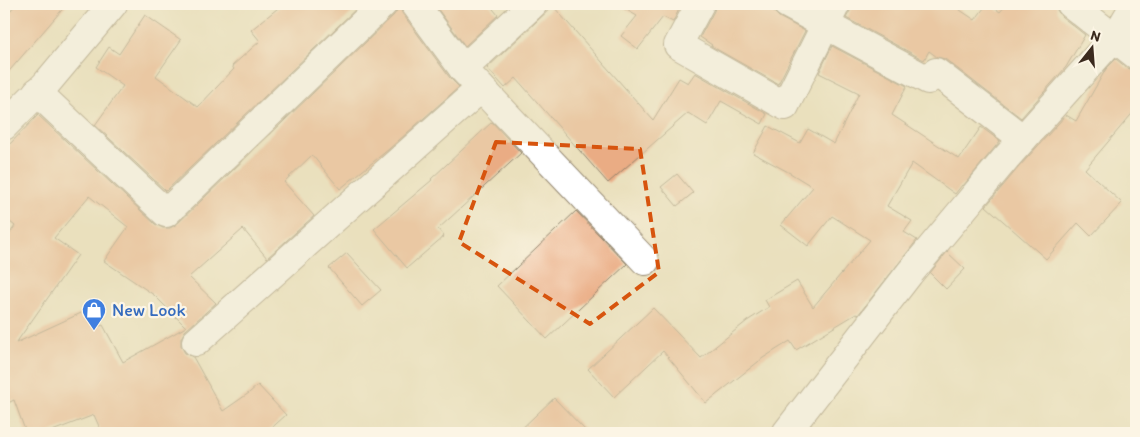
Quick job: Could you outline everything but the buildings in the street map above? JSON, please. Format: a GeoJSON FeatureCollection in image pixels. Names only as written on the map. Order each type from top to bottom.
{"type":"FeatureCollection","features":[{"type":"Feature","properties":{"kind":"street"},"geometry":{"type":"LineString","coordinates":[[4,126],[37,92],[113,4]]}},
{"type":"Feature","properties":{"kind":"street"},"geometry":{"type":"LineString","coordinates":[[37,92],[166,213],[383,4]]}},
{"type":"Feature","properties":{"kind":"street"},"geometry":{"type":"LineString","coordinates":[[415,4],[472,78],[645,262]]}},
{"type":"Feature","properties":{"kind":"street"},"geometry":{"type":"LineString","coordinates":[[196,342],[472,78],[532,4]]}},
{"type":"Feature","properties":{"kind":"street"},"geometry":{"type":"LineString","coordinates":[[700,4],[678,45],[785,106],[831,14]]}},
{"type":"Feature","properties":{"kind":"street"},"geometry":{"type":"LineString","coordinates":[[787,4],[831,14],[928,80],[936,72],[1023,139]]}},
{"type":"Feature","properties":{"kind":"street"},"geometry":{"type":"LineString","coordinates":[[1071,4],[1136,55]]}},
{"type":"Feature","properties":{"kind":"street"},"geometry":{"type":"LineString","coordinates":[[786,433],[909,274],[1006,158],[1114,38],[1135,4]]}},
{"type":"Feature","properties":{"kind":"highlighted area"},"geometry":{"type":"Polygon","coordinates":[[[496,142],[640,149],[659,272],[590,324],[459,242],[496,142]]]}},
{"type":"Feature","properties":{"kind":"place","name":"New Look"},"geometry":{"type":"Point","coordinates":[94,331]}}]}
